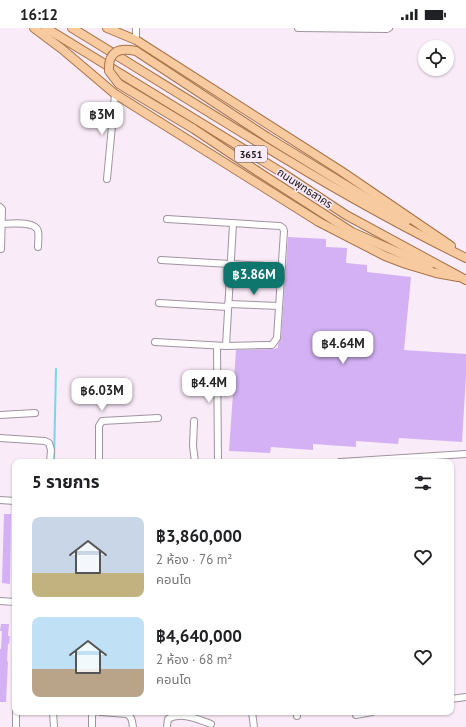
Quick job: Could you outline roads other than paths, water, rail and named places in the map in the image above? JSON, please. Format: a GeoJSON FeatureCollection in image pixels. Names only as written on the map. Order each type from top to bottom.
{"type":"FeatureCollection","features":[{"type":"Feature","properties":{"kind":"main road"},"geometry":{"type":"LineString","coordinates":[[34,28],[62,49],[115,94],[319,222],[385,256],[436,273],[462,278]]}},
{"type":"Feature","properties":{"kind":"main road","name":"ถนนพุทธสาคร"},"geometry":{"type":"LineString","coordinates":[[46,28],[281,172],[346,215],[462,278]]}},
{"type":"Feature","properties":{"kind":"main road","name":"ถนนพุทธสาคร"},"geometry":{"type":"LineString","coordinates":[[72,28],[276,153],[363,204],[421,236],[466,258]]}},
{"type":"Feature","properties":{"kind":"main road"},"geometry":{"type":"LineString","coordinates":[[108,28],[136,40],[348,176],[466,258]]}},
{"type":"Feature","properties":{"kind":"main road"},"geometry":{"type":"LineString","coordinates":[[462,278],[414,260],[352,232],[194,129],[119,84],[108,71],[110,57],[114,52],[121,49],[136,51],[266,137],[466,258]]}},
{"type":"Feature","properties":{"kind":"street"},"geometry":{"type":"LineString","coordinates":[[136,28],[136,40]]}},
{"type":"Feature","properties":{"kind":"street"},"geometry":{"type":"LineString","coordinates":[[298,28],[389,28]]}},
{"type":"Feature","properties":{"kind":"street"},"geometry":{"type":"LineString","coordinates":[[107,179],[115,94]]}},
{"type":"Feature","properties":{"kind":"street"},"geometry":{"type":"LineString","coordinates":[[0,207],[2,209],[1,249]]}},
{"type":"Feature","properties":{"kind":"street"},"geometry":{"type":"LineString","coordinates":[[155,342],[226,346],[272,344],[277,338],[283,228],[280,226],[167,219]]}},
{"type":"Feature","properties":{"kind":"street"},"geometry":{"type":"LineString","coordinates":[[1,224],[31,224],[36,227],[38,232],[38,247]]}},
{"type":"Feature","properties":{"kind":"street"},"geometry":{"type":"LineString","coordinates":[[226,346],[233,224]]}},
{"type":"Feature","properties":{"kind":"street"},"geometry":{"type":"LineString","coordinates":[[161,260],[282,267]]}},
{"type":"Feature","properties":{"kind":"street"},"geometry":{"type":"LineString","coordinates":[[159,303],[279,306]]}},
{"type":"Feature","properties":{"kind":"street"},"geometry":{"type":"LineString","coordinates":[[217,346],[218,459]]}},
{"type":"Feature","properties":{"kind":"street"},"geometry":{"type":"LineString","coordinates":[[0,415],[35,413]]}},
{"type":"Feature","properties":{"kind":"street"},"geometry":{"type":"LineString","coordinates":[[98,459],[99,426],[102,421],[158,418]]}},
{"type":"Feature","properties":{"kind":"street"},"geometry":{"type":"LineString","coordinates":[[194,421],[193,446],[195,459]]}},
{"type":"Feature","properties":{"kind":"street"},"geometry":{"type":"LineString","coordinates":[[0,438],[45,441],[49,443],[51,450],[50,459]]}},
{"type":"Feature","properties":{"kind":"street"},"geometry":{"type":"LineString","coordinates":[[387,459],[466,454]]}},
{"type":"Feature","properties":{"kind":"street"},"geometry":{"type":"LineString","coordinates":[[0,500],[12,501]]}},
{"type":"Feature","properties":{"kind":"street"},"geometry":{"type":"LineString","coordinates":[[0,601],[12,602]]}},
{"type":"Feature","properties":{"kind":"street"},"geometry":{"type":"LineString","coordinates":[[454,699],[466,697]]}},
{"type":"Feature","properties":{"kind":"street"},"geometry":{"type":"LineString","coordinates":[[16,715],[16,727]]}},
{"type":"Feature","properties":{"kind":"street"},"geometry":{"type":"LineString","coordinates":[[53,715],[54,727]]}},
{"type":"Feature","properties":{"kind":"street"},"geometry":{"type":"LineString","coordinates":[[92,727],[93,715]]}},
{"type":"Feature","properties":{"kind":"street"},"geometry":{"type":"LineString","coordinates":[[128,715],[132,720],[133,727]]}},
{"type":"Feature","properties":{"kind":"street"},"geometry":{"type":"LineString","coordinates":[[252,715],[254,727]]}},
{"type":"Feature","properties":{"kind":"street"},"geometry":{"type":"LineString","coordinates":[[167,727],[168,719],[172,716],[186,716],[211,724]]}},
{"type":"Feature","properties":{"kind":"waterway"},"geometry":{"type":"LineString","coordinates":[[54,459],[56,369]]}}]}
